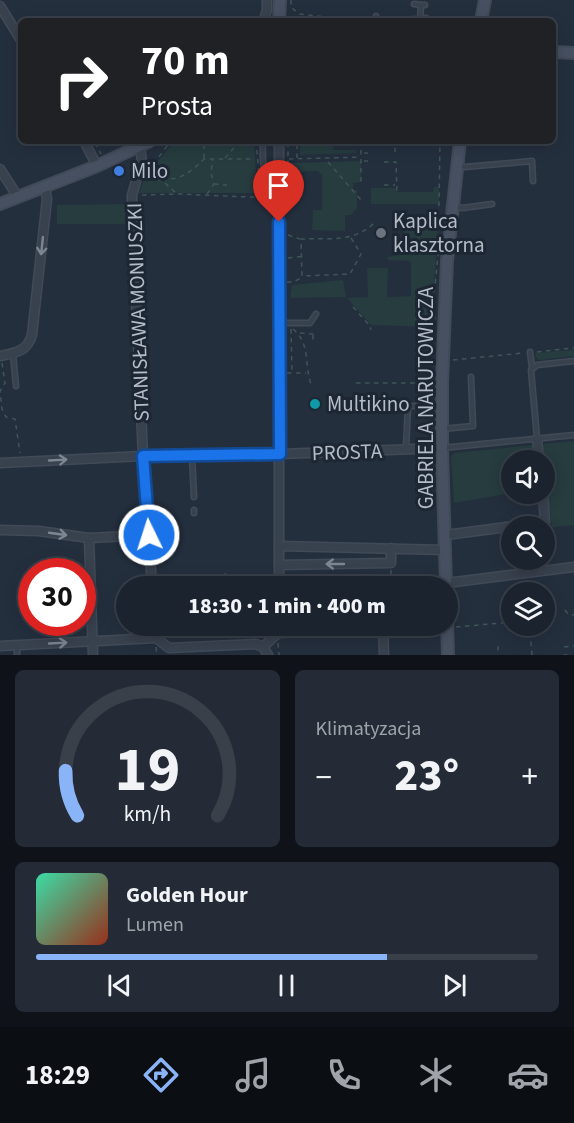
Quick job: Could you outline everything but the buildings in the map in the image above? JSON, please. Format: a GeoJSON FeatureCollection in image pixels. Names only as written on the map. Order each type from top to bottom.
{"type":"FeatureCollection","features":[{"type":"Feature","properties":{"kind":"street"},"geometry":{"type":"LineString","coordinates":[[265,18],[267,0]]}},
{"type":"Feature","properties":{"kind":"street"},"geometry":{"type":"LineString","coordinates":[[279,18],[280,0]]}},
{"type":"Feature","properties":{"kind":"street"},"geometry":{"type":"LineString","coordinates":[[482,18],[485,0]]}},
{"type":"Feature","properties":{"kind":"street"},"geometry":{"type":"LineString","coordinates":[[0,6],[18,35]]}},
{"type":"Feature","properties":{"kind":"street"},"geometry":{"type":"LineString","coordinates":[[86,144],[100,162]]}},
{"type":"Feature","properties":{"kind":"street"},"geometry":{"type":"LineString","coordinates":[[0,204],[45,188],[145,144]]}},
{"type":"Feature","properties":{"kind":"street","name":"STANISŁAWA MONIUSZKI"},"geometry":{"type":"LineString","coordinates":[[145,144],[132,195],[132,207],[143,456],[151,576]]}},
{"type":"Feature","properties":{"kind":"street"},"geometry":{"type":"LineString","coordinates":[[279,144],[286,325],[280,454],[279,576]]}},
{"type":"Feature","properties":{"kind":"street","name":"GABRIELA NARUTOWICZA"},"geometry":{"type":"LineString","coordinates":[[447,576],[442,383],[447,261],[460,144]]}},
{"type":"Feature","properties":{"kind":"street"},"geometry":{"type":"LineString","coordinates":[[0,169],[18,197]]}},
{"type":"Feature","properties":{"kind":"street"},"geometry":{"type":"LineString","coordinates":[[1,356],[23,350],[29,345],[32,335],[47,199],[45,188]]}},
{"type":"Feature","properties":{"kind":"street"},"geometry":{"type":"LineString","coordinates":[[537,439],[538,450]]}},
{"type":"Feature","properties":{"kind":"street","name":"PROSTA"},"geometry":{"type":"LineString","coordinates":[[0,463],[143,456],[442,448]]}},
{"type":"Feature","properties":{"kind":"street"},"geometry":{"type":"LineString","coordinates":[[446,535],[545,522],[544,504]]}},
{"type":"Feature","properties":{"kind":"street"},"geometry":{"type":"LineString","coordinates":[[0,530],[39,531],[89,538],[149,535]]}},
{"type":"Feature","properties":{"kind":"street"},"geometry":{"type":"LineString","coordinates":[[89,538],[93,655]]}},
{"type":"Feature","properties":{"kind":"street"},"geometry":{"type":"LineString","coordinates":[[279,546],[446,550]]}},
{"type":"Feature","properties":{"kind":"street"},"geometry":{"type":"LineString","coordinates":[[279,565],[391,563],[391,548]]}},
{"type":"Feature","properties":{"kind":"street"},"geometry":{"type":"LineString","coordinates":[[458,582],[574,567]]}},
{"type":"Feature","properties":{"kind":"street"},"geometry":{"type":"LineString","coordinates":[[0,646],[124,636]]}},
{"type":"Feature","properties":{"kind":"street"},"geometry":{"type":"LineString","coordinates":[[159,636],[169,652],[256,644],[262,646],[268,655]]}},
{"type":"Feature","properties":{"kind":"street"},"geometry":{"type":"LineString","coordinates":[[262,646],[271,636]]}},
{"type":"Feature","properties":{"kind":"street"},"geometry":{"type":"LineString","coordinates":[[383,636],[384,655]]}},
{"type":"Feature","properties":{"kind":"street","name":"GABRIELA NARUTOWICZA"},"geometry":{"type":"LineString","coordinates":[[448,655],[449,636]]}},
{"type":"Feature","properties":{"kind":"lane"},"geometry":{"type":"LineString","coordinates":[[414,4],[423,5],[421,18]]}},
{"type":"Feature","properties":{"kind":"lane"},"geometry":{"type":"LineString","coordinates":[[263,144],[265,170],[269,176],[279,178]]}},
{"type":"Feature","properties":{"kind":"lane"},"geometry":{"type":"LineString","coordinates":[[457,165],[465,167],[532,161],[533,181]]}},
{"type":"Feature","properties":{"kind":"lane"},"geometry":{"type":"LineString","coordinates":[[452,206],[463,208],[492,204]]}},
{"type":"Feature","properties":{"kind":"lane"},"geometry":{"type":"LineString","coordinates":[[286,325],[310,323],[315,314]]}},
{"type":"Feature","properties":{"kind":"lane"},"geometry":{"type":"LineString","coordinates":[[530,352],[537,439]]}},
{"type":"Feature","properties":{"kind":"lane"},"geometry":{"type":"LineString","coordinates":[[12,353],[16,386]]}},
{"type":"Feature","properties":{"kind":"lane"},"geometry":{"type":"LineString","coordinates":[[532,368],[537,365],[574,361]]}},
{"type":"Feature","properties":{"kind":"lane"},"geometry":{"type":"LineString","coordinates":[[442,429],[473,426],[471,377]]}},
{"type":"Feature","properties":{"kind":"lane"},"geometry":{"type":"LineString","coordinates":[[406,449],[408,406],[442,406]]}},
{"type":"Feature","properties":{"kind":"lane"},"geometry":{"type":"LineString","coordinates":[[442,448],[574,435]]}},
{"type":"Feature","properties":{"kind":"lane"},"geometry":{"type":"LineString","coordinates":[[192,456],[194,497]]}},
{"type":"Feature","properties":{"kind":"lane"},"geometry":{"type":"LineString","coordinates":[[17,645],[17,655]]}},
{"type":"Feature","properties":{"kind":"path"},"geometry":{"type":"LineString","coordinates":[[291,0],[291,7],[299,14],[335,18]]}},
{"type":"Feature","properties":{"kind":"path"},"geometry":{"type":"LineString","coordinates":[[298,18],[299,14]]}},
{"type":"Feature","properties":{"kind":"path"},"geometry":{"type":"LineString","coordinates":[[95,144],[100,162]]}},
{"type":"Feature","properties":{"kind":"path"},"geometry":{"type":"LineString","coordinates":[[143,177],[169,144]]}},
{"type":"Feature","properties":{"kind":"path"},"geometry":{"type":"LineString","coordinates":[[204,144],[204,159]]}},
{"type":"Feature","properties":{"kind":"path"},"geometry":{"type":"LineString","coordinates":[[225,159],[238,144]]}},
{"type":"Feature","properties":{"kind":"path"},"geometry":{"type":"LineString","coordinates":[[288,144],[288,192]]}},
{"type":"Feature","properties":{"kind":"path"},"geometry":{"type":"LineString","coordinates":[[297,144],[297,159]]}},
{"type":"Feature","properties":{"kind":"path"},"geometry":{"type":"LineString","coordinates":[[361,144],[361,182]]}},
{"type":"Feature","properties":{"kind":"path"},"geometry":{"type":"LineString","coordinates":[[395,144],[395,152]]}},
{"type":"Feature","properties":{"kind":"path"},"geometry":{"type":"LineString","coordinates":[[439,206],[441,144]]}},
{"type":"Feature","properties":{"kind":"path"},"geometry":{"type":"LineString","coordinates":[[288,159],[361,157]]}},
{"type":"Feature","properties":{"kind":"path"},"geometry":{"type":"LineString","coordinates":[[156,178],[167,180],[186,175],[204,159],[256,159]]}},
{"type":"Feature","properties":{"kind":"path"},"geometry":{"type":"LineString","coordinates":[[207,195],[213,184],[211,173],[213,159]]}},
{"type":"Feature","properties":{"kind":"path"},"geometry":{"type":"LineString","coordinates":[[328,162],[362,201]]}},
{"type":"Feature","properties":{"kind":"path"},"geometry":{"type":"LineString","coordinates":[[384,162],[396,162],[397,192]]}},
{"type":"Feature","properties":{"kind":"path"},"geometry":{"type":"LineString","coordinates":[[146,174],[165,183],[178,195]]}},
{"type":"Feature","properties":{"kind":"path"},"geometry":{"type":"LineString","coordinates":[[213,184],[227,185]]}},
{"type":"Feature","properties":{"kind":"path"},"geometry":{"type":"LineString","coordinates":[[384,185],[396,185]]}},
{"type":"Feature","properties":{"kind":"path"},"geometry":{"type":"LineString","coordinates":[[137,195],[273,198]]}},
{"type":"Feature","properties":{"kind":"path"},"geometry":{"type":"LineString","coordinates":[[288,235],[301,239],[351,238],[366,231],[375,222]]}},
{"type":"Feature","properties":{"kind":"path"},"geometry":{"type":"LineString","coordinates":[[287,282],[294,282],[302,276],[350,274],[361,254],[351,238]]}},
{"type":"Feature","properties":{"kind":"path"},"geometry":{"type":"LineString","coordinates":[[301,239],[302,276]]}},
{"type":"Feature","properties":{"kind":"path"},"geometry":{"type":"LineString","coordinates":[[287,258],[306,256]]}},
{"type":"Feature","properties":{"kind":"path"},"geometry":{"type":"LineString","coordinates":[[353,307],[371,330]]}},
{"type":"Feature","properties":{"kind":"path"},"geometry":{"type":"LineString","coordinates":[[286,325],[303,339],[307,356],[307,373],[311,384]]}},
{"type":"Feature","properties":{"kind":"path"},"geometry":{"type":"LineString","coordinates":[[286,325],[292,373]]}},
{"type":"Feature","properties":{"kind":"path"},"geometry":{"type":"LineString","coordinates":[[298,333],[314,334],[313,344]]}},
{"type":"Feature","properties":{"kind":"path"},"geometry":{"type":"LineString","coordinates":[[449,360],[574,348]]}},
{"type":"Feature","properties":{"kind":"path"},"geometry":{"type":"LineString","coordinates":[[1,356],[5,384],[0,391],[2,409],[6,417],[15,419],[21,462]]}},
{"type":"Feature","properties":{"kind":"path"},"geometry":{"type":"LineString","coordinates":[[286,373],[307,373]]}},
{"type":"Feature","properties":{"kind":"path"},"geometry":{"type":"LineString","coordinates":[[356,383],[442,383]]}},
{"type":"Feature","properties":{"kind":"path"},"geometry":{"type":"LineString","coordinates":[[391,563],[391,576]]}},
{"type":"Feature","properties":{"kind":"path"},"geometry":{"type":"LineString","coordinates":[[565,610],[568,614],[574,615]]}},
{"type":"Feature","properties":{"kind":"path"},"geometry":{"type":"LineString","coordinates":[[458,625],[501,623]]}},
{"type":"Feature","properties":{"kind":"path"},"geometry":{"type":"LineString","coordinates":[[530,636],[532,655]]}},
{"type":"Feature","properties":{"kind":"path"},"geometry":{"type":"LineString","coordinates":[[498,646],[498,653]]}},
{"type":"Feature","properties":{"kind":"path"},"geometry":{"type":"LineString","coordinates":[[564,647],[574,646]]}},
{"type":"Feature","properties":{"kind":"path"},"geometry":{"type":"LineString","coordinates":[[563,655],[569,655]]}},
{"type":"Feature","properties":{"kind":"green space"},"geometry":{"type":"Polygon","coordinates":[[[172,144],[254,144],[257,193],[139,193],[144,179],[172,144]]]}},
{"type":"Feature","properties":{"kind":"green space"},"geometry":{"type":"Polygon","coordinates":[[[300,144],[333,144],[333,150],[356,150],[356,153],[300,155],[300,144]]]}},
{"type":"Feature","properties":{"kind":"green space"},"geometry":{"type":"Polygon","coordinates":[[[361,161],[361,182],[353,183],[353,190],[357,190],[357,208],[351,215],[345,215],[345,231],[312,230],[313,210],[322,210],[322,175],[318,171],[290,172],[290,163],[361,161]]]}},
{"type":"Feature","properties":{"kind":"green space"},"geometry":{"type":"Polygon","coordinates":[[[434,187],[439,187],[439,204],[371,204],[371,188],[395,188],[397,192],[433,192],[434,187]]]}},
{"type":"Feature","properties":{"kind":"green space"},"geometry":{"type":"Polygon","coordinates":[[[125,204],[125,224],[57,224],[57,205],[125,204]]]}},
{"type":"Feature","properties":{"kind":"green space"},"geometry":{"type":"Polygon","coordinates":[[[404,229],[438,229],[431,327],[371,325],[347,298],[368,297],[367,268],[388,268],[387,297],[411,296],[411,261],[388,260],[387,257],[406,254],[404,229]]]}},
{"type":"Feature","properties":{"kind":"green space"},"geometry":{"type":"Polygon","coordinates":[[[343,280],[346,297],[290,298],[292,285],[343,280]]]}},
{"type":"Feature","properties":{"kind":"green space"},"geometry":{"type":"Polygon","coordinates":[[[574,350],[574,356],[539,360],[535,356],[536,353],[574,350]]]}},
{"type":"Feature","properties":{"kind":"green space"},"geometry":{"type":"Polygon","coordinates":[[[574,441],[574,525],[555,527],[555,516],[550,516],[548,504],[555,504],[555,450],[501,450],[501,495],[454,503],[451,457],[454,453],[574,441]]]}},
{"type":"Feature","properties":{"kind":"place","name":"Milo"},"geometry":{"type":"Point","coordinates":[119,171]}},
{"type":"Feature","properties":{"kind":"place","name":"Kaplica klasztorna"},"geometry":{"type":"Point","coordinates":[381,233]}},
{"type":"Feature","properties":{"kind":"place","name":"Multikino"},"geometry":{"type":"Point","coordinates":[315,404]}},
{"type":"Feature","properties":{"kind":"route"},"geometry":{"type":"LineString","coordinates":[[149,535],[143,456],[280,454],[279,222]]}}]}
